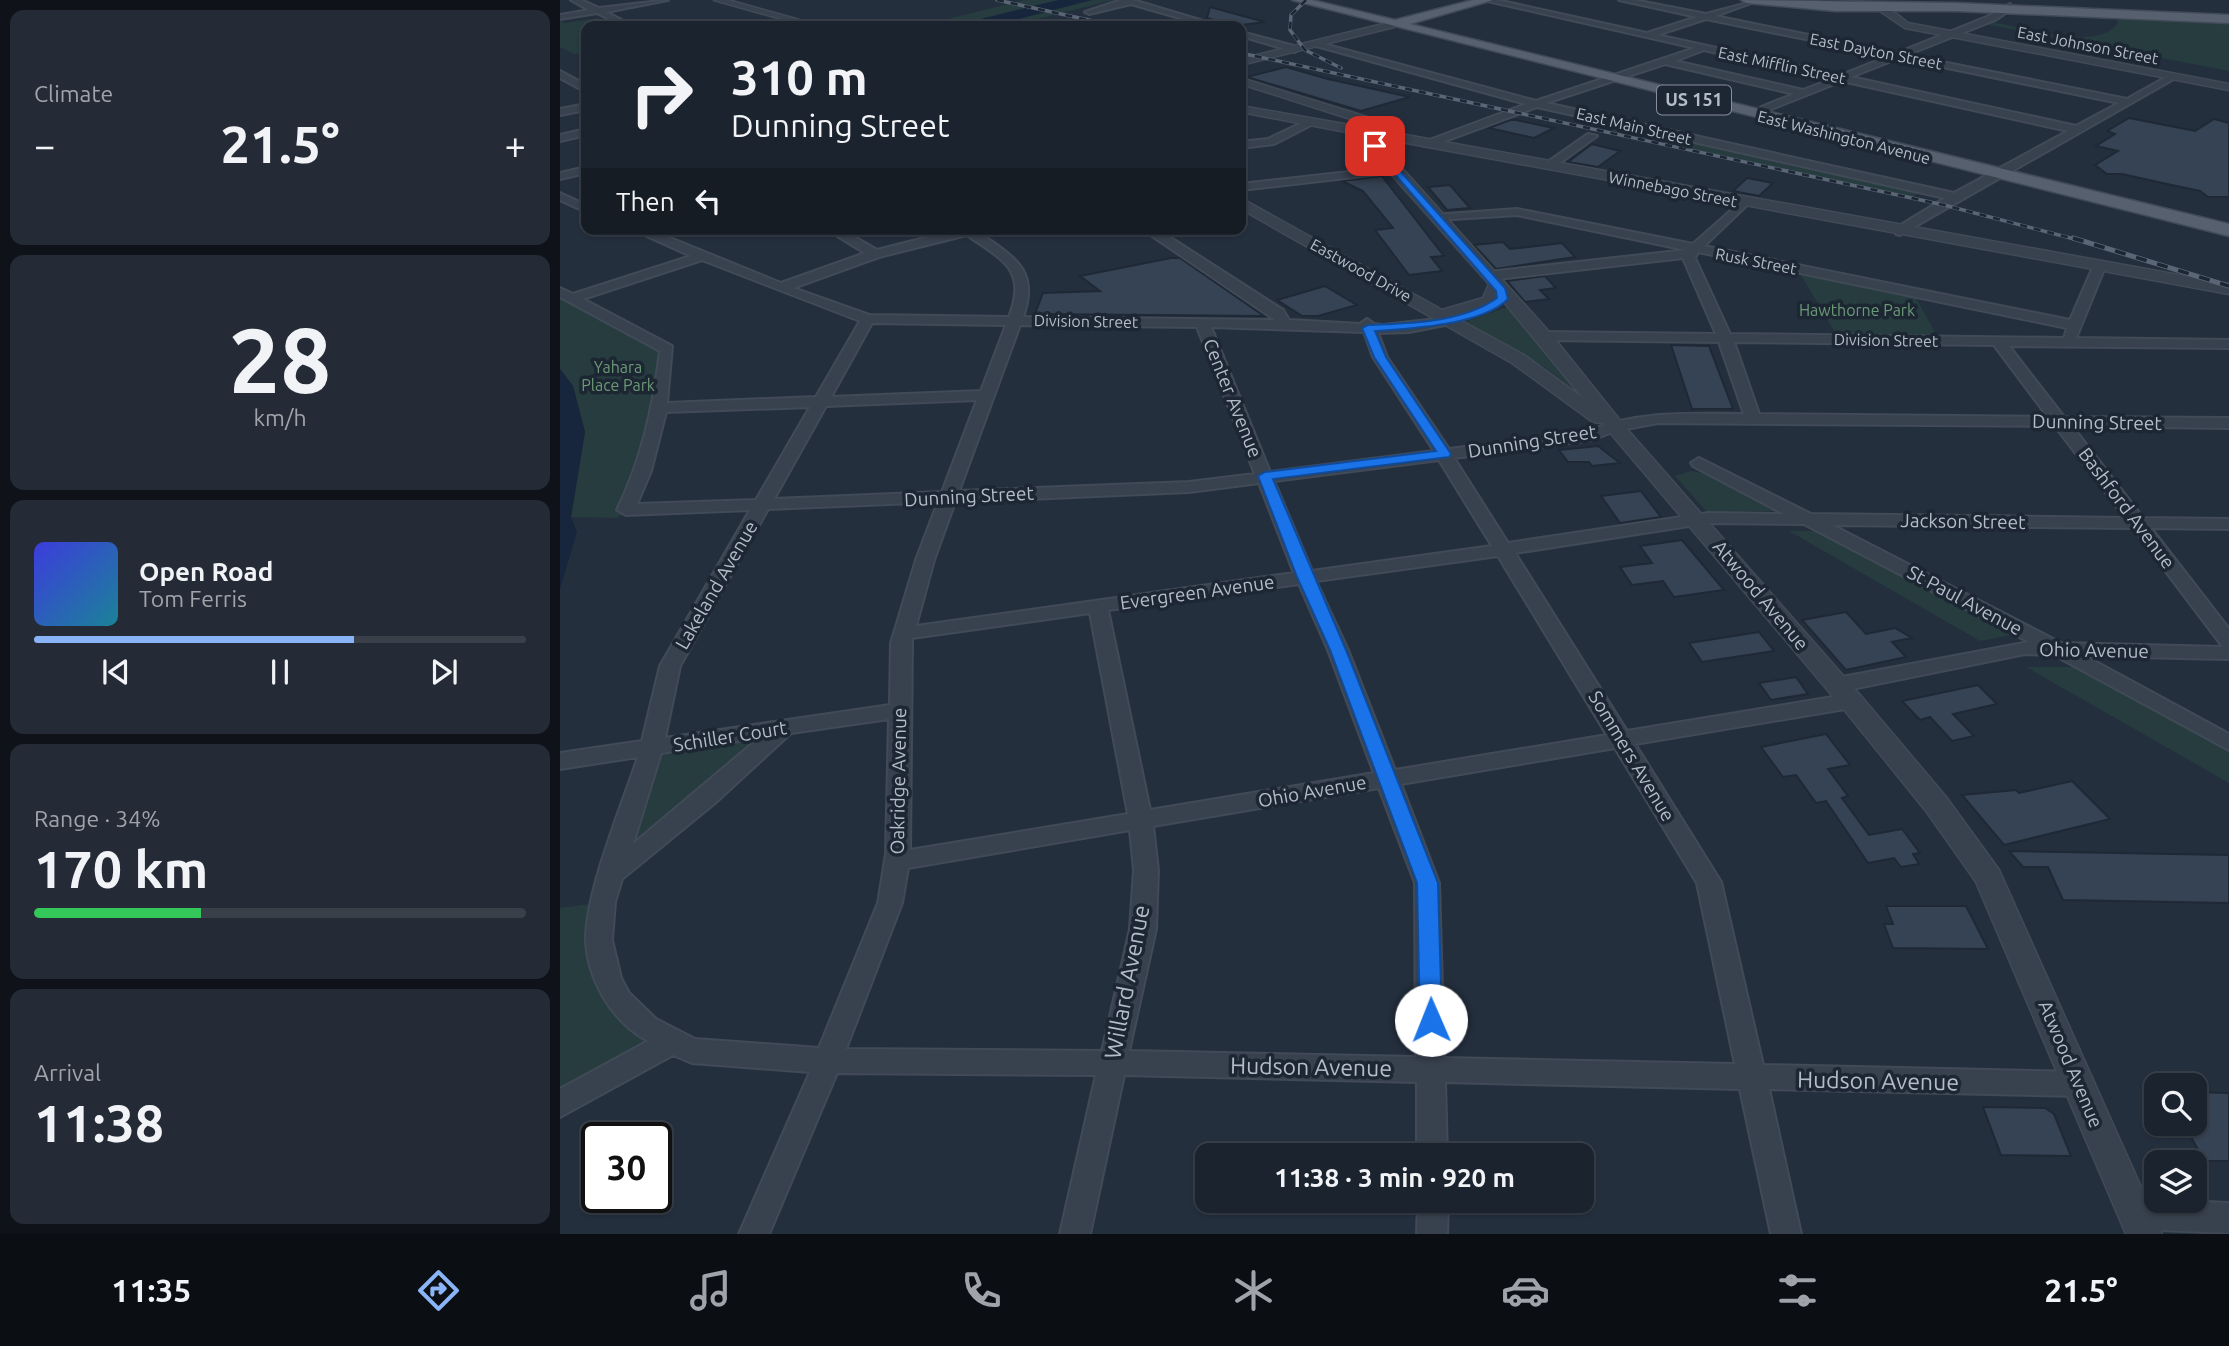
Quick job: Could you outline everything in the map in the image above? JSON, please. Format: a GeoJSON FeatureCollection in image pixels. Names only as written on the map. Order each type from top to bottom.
{"type":"FeatureCollection","features":[{"type":"Feature","properties":{"kind":"main road","name":"East Washington Avenue"},"geometry":{"type":"LineString","coordinates":[[1298,0],[1395,20]]}},
{"type":"Feature","properties":{"kind":"main road","name":"East Washington Avenue"},"geometry":{"type":"LineString","coordinates":[[1322,0],[1616,77],[2002,171]]}},
{"type":"Feature","properties":{"kind":"main road"},"geometry":{"type":"LineString","coordinates":[[1395,20],[1470,0]]}},
{"type":"Feature","properties":{"kind":"main road"},"geometry":{"type":"LineString","coordinates":[[1395,20],[1487,0]]}},
{"type":"Feature","properties":{"kind":"main road"},"geometry":{"type":"LineString","coordinates":[[1751,1],[1808,6],[1874,4],[2229,17]]}},
{"type":"Feature","properties":{"kind":"main road"},"geometry":{"type":"LineString","coordinates":[[1395,20],[1400,14],[1446,6]]}},
{"type":"Feature","properties":{"kind":"main road","name":"East Washington Avenue"},"geometry":{"type":"LineString","coordinates":[[1616,77],[1764,109],[2228,228]]}},
{"type":"Feature","properties":{"kind":"street"},"geometry":{"type":"LineString","coordinates":[[575,0],[618,21]]}},
{"type":"Feature","properties":{"kind":"street"},"geometry":{"type":"LineString","coordinates":[[560,17],[664,0]]}},
{"type":"Feature","properties":{"kind":"street"},"geometry":{"type":"LineString","coordinates":[[718,0],[792,21]]}},
{"type":"Feature","properties":{"kind":"street","name":"East Mifflin Street"},"geometry":{"type":"LineString","coordinates":[[1487,0],[2078,130]]}},
{"type":"Feature","properties":{"kind":"street","name":"East Dayton Street"},"geometry":{"type":"LineString","coordinates":[[1623,0],[2129,102]]}},
{"type":"Feature","properties":{"kind":"street","name":"East Johnson Street"},"geometry":{"type":"LineString","coordinates":[[1823,0],[1874,4],[1894,13],[1905,25],[1945,34]]}},
{"type":"Feature","properties":{"kind":"street"},"geometry":{"type":"LineString","coordinates":[[1089,12],[1128,1],[1198,21]]}},
{"type":"Feature","properties":{"kind":"street"},"geometry":{"type":"LineString","coordinates":[[1647,36],[1751,1]]}},
{"type":"Feature","properties":{"kind":"street"},"geometry":{"type":"LineString","coordinates":[[1808,6],[1860,18]]}},
{"type":"Feature","properties":{"kind":"street"},"geometry":{"type":"LineString","coordinates":[[1764,109],[2010,8]]}},
{"type":"Feature","properties":{"kind":"street"},"geometry":{"type":"LineString","coordinates":[[1246,61],[1342,37],[1395,20]]}},
{"type":"Feature","properties":{"kind":"street","name":"East Johnson Street"},"geometry":{"type":"LineString","coordinates":[[1883,23],[2229,87]]}},
{"type":"Feature","properties":{"kind":"street"},"geometry":{"type":"LineString","coordinates":[[1246,35],[1295,49]]}},
{"type":"Feature","properties":{"kind":"street","name":"East Main Street"},"geometry":{"type":"LineString","coordinates":[[1313,44],[1536,104],[1957,197]]}},
{"type":"Feature","properties":{"kind":"street"},"geometry":{"type":"LineString","coordinates":[[1429,144],[1442,135],[1703,48]]}},
{"type":"Feature","properties":{"kind":"street"},"geometry":{"type":"LineString","coordinates":[[1665,61],[1803,93]]}},
{"type":"Feature","properties":{"kind":"street"},"geometry":{"type":"LineString","coordinates":[[560,74],[581,86]]}},
{"type":"Feature","properties":{"kind":"street"},"geometry":{"type":"LineString","coordinates":[[1900,231],[2002,171],[2174,77]]}},
{"type":"Feature","properties":{"kind":"street","name":"Atwood Avenue"},"geometry":{"type":"LineString","coordinates":[[1246,83],[1362,118],[1367,122],[1368,138],[1394,170],[1544,336],[1615,428],[1697,520],[1936,804],[1989,878],[2140,1224]]}},
{"type":"Feature","properties":{"kind":"street"},"geometry":{"type":"LineString","coordinates":[[560,112],[581,108]]}},
{"type":"Feature","properties":{"kind":"street","name":"Winnebago Street"},"geometry":{"type":"LineString","coordinates":[[1246,110],[2229,291]]}},
{"type":"Feature","properties":{"kind":"street"},"geometry":{"type":"LineString","coordinates":[[1246,144],[1270,142],[1310,122]]}},
{"type":"Feature","properties":{"kind":"street"},"geometry":{"type":"LineString","coordinates":[[560,138],[581,133]]}},
{"type":"Feature","properties":{"kind":"street"},"geometry":{"type":"LineString","coordinates":[[1549,166],[1592,136]]}},
{"type":"Feature","properties":{"kind":"street"},"geometry":{"type":"LineString","coordinates":[[1246,186],[1394,170]]}},
{"type":"Feature","properties":{"kind":"street"},"geometry":{"type":"LineString","coordinates":[[560,176],[581,171]]}},
{"type":"Feature","properties":{"kind":"street"},"geometry":{"type":"LineString","coordinates":[[1495,284],[1692,251],[1744,202]]}},
{"type":"Feature","properties":{"kind":"street","name":"Eastwood Drive"},"geometry":{"type":"LineString","coordinates":[[1246,207],[1518,359],[1615,428]]}},
{"type":"Feature","properties":{"kind":"street","name":"Rusk Street"},"geometry":{"type":"LineString","coordinates":[[1437,217],[1517,212],[1692,251],[2074,325]]}},
{"type":"Feature","properties":{"kind":"street","name":"Division Street"},"geometry":{"type":"LineString","coordinates":[[652,235],[781,288],[868,318],[1409,328],[1498,304],[1502,299],[1495,284]]}},
{"type":"Feature","properties":{"kind":"street"},"geometry":{"type":"LineString","coordinates":[[842,235],[875,254]]}},
{"type":"Feature","properties":{"kind":"street"},"geometry":{"type":"LineString","coordinates":[[781,288],[875,254],[950,235]]}},
{"type":"Feature","properties":{"kind":"street","name":"Oakridge Avenue"},"geometry":{"type":"LineString","coordinates":[[754,1234],[828,1061],[890,903],[897,861],[901,643],[925,560],[1026,285],[1007,260],[976,235]]}},
{"type":"Feature","properties":{"kind":"street"},"geometry":{"type":"LineString","coordinates":[[1156,235],[1278,313],[1283,324]]}},
{"type":"Feature","properties":{"kind":"street"},"geometry":{"type":"LineString","coordinates":[[1692,251],[1752,418]]}},
{"type":"Feature","properties":{"kind":"street"},"geometry":{"type":"LineString","coordinates":[[566,295],[703,256]]}},
{"type":"Feature","properties":{"kind":"street"},"geometry":{"type":"LineString","coordinates":[[2068,342],[2102,268]]}},
{"type":"Feature","properties":{"kind":"street"},"geometry":{"type":"LineString","coordinates":[[566,295],[667,349],[661,408],[986,395]]}},
{"type":"Feature","properties":{"kind":"street","name":"Lakeland Avenue"},"geometry":{"type":"LineString","coordinates":[[671,1042],[646,1027],[619,1001],[608,978],[599,940],[603,902],[652,747],[670,666],[868,318]]}},
{"type":"Feature","properties":{"kind":"street","name":"Center Avenue"},"geometry":{"type":"LineString","coordinates":[[1202,323],[1305,577],[1338,650],[1430,897],[1432,1143]]}},
{"type":"Feature","properties":{"kind":"street","name":"Sommers Avenue"},"geometry":{"type":"LineString","coordinates":[[1367,326],[1380,357],[1444,454],[1709,881],[1786,1234]]}},
{"type":"Feature","properties":{"kind":"street","name":"Division Street"},"geometry":{"type":"LineString","coordinates":[[1544,336],[2229,344]]}},
{"type":"Feature","properties":{"kind":"street","name":"Bashford Avenue"},"geometry":{"type":"LineString","coordinates":[[1999,342],[2229,642]]}},
{"type":"Feature","properties":{"kind":"street","name":"Dunning Street"},"geometry":{"type":"LineString","coordinates":[[661,408],[645,473],[626,510],[1143,490],[1592,435],[1658,418],[2229,423]]}},
{"type":"Feature","properties":{"kind":"street","name":"St Paul Avenue"},"geometry":{"type":"LineString","coordinates":[[1699,463],[2060,650],[2229,743]]}},
{"type":"Feature","properties":{"kind":"street","name":"Jackson Street"},"geometry":{"type":"LineString","coordinates":[[1697,520],[1715,517],[1806,517],[2229,524]]}},
{"type":"Feature","properties":{"kind":"street","name":"Evergreen Avenue"},"geometry":{"type":"LineString","coordinates":[[905,633],[1697,520]]}},
{"type":"Feature","properties":{"kind":"street","name":"Willard Avenue"},"geometry":{"type":"LineString","coordinates":[[1075,1234],[1143,929],[1146,870],[1141,820],[1098,606]]}},
{"type":"Feature","properties":{"kind":"street","name":"Ohio Avenue"},"geometry":{"type":"LineString","coordinates":[[897,861],[1620,740],[1844,693],[2025,648],[2229,653]]}},
{"type":"Feature","properties":{"kind":"street","name":"Schiller Court"},"geometry":{"type":"LineString","coordinates":[[560,761],[900,710]]}},
{"type":"Feature","properties":{"kind":"street"},"geometry":{"type":"LineString","coordinates":[[614,873],[707,797],[785,727]]}},
{"type":"Feature","properties":{"kind":"street"},"geometry":{"type":"LineString","coordinates":[[560,1104],[671,1042]]}},
{"type":"Feature","properties":{"kind":"street","name":"Hudson Avenue"},"geometry":{"type":"LineString","coordinates":[[671,1042],[692,1051],[828,1061],[1112,1063],[2080,1084]]}},
{"type":"Feature","properties":{"kind":"street"},"geometry":{"type":"LineString","coordinates":[[1432,1234],[1433,1213]]}},
{"type":"Feature","properties":{"kind":"street"},"geometry":{"type":"LineString","coordinates":[[2140,1224],[2229,1218]]}},
{"type":"Feature","properties":{"kind":"green space"},"geometry":{"type":"Polygon","coordinates":[[[1024,0],[1113,0],[1030,21],[940,21],[1024,0]]]}},
{"type":"Feature","properties":{"kind":"green space"},"geometry":{"type":"Polygon","coordinates":[[[2116,15],[2229,20],[2229,71],[1985,24],[1992,22],[2058,36],[2094,36],[2108,32],[2118,23],[2116,15]]]}},
{"type":"Feature","properties":{"kind":"green space"},"geometry":{"type":"Polygon","coordinates":[[[598,18],[604,21],[581,21],[581,53],[574,54],[560,47],[560,21],[565,23],[598,18]]]}},
{"type":"Feature","properties":{"kind":"green space"},"geometry":{"type":"Polygon","coordinates":[[[1621,126],[1921,192],[1913,197],[1610,131],[1621,126]]]}},
{"type":"Feature","properties":{"kind":"green space","name":"Hawthorne Park"},"geometry":{"type":"Polygon","coordinates":[[[1801,275],[1916,298],[1937,336],[1836,334],[1801,275]]]}},
{"type":"Feature","properties":{"kind":"green space","name":"Yahara Place Park"},"geometry":{"type":"Polygon","coordinates":[[[560,292],[667,349],[626,510],[617,518],[571,517],[585,432],[573,386],[560,369],[560,292]]]}},
{"type":"Feature","properties":{"kind":"green space"},"geometry":{"type":"Polygon","coordinates":[[[1510,306],[1587,399],[1543,366],[1465,322],[1510,306]]]}},
{"type":"Feature","properties":{"kind":"green space"},"geometry":{"type":"Polygon","coordinates":[[[1691,471],[1720,476],[1786,511],[1707,512],[1675,476],[1691,471]]]}},
{"type":"Feature","properties":{"kind":"green space"},"geometry":{"type":"Polygon","coordinates":[[[1789,531],[1821,531],[2017,634],[1980,641],[1789,531]]]}},
{"type":"Feature","properties":{"kind":"green space"},"geometry":{"type":"Polygon","coordinates":[[[2026,667],[2078,667],[2229,751],[2229,783],[2026,667]]]}},
{"type":"Feature","properties":{"kind":"green space"},"geometry":{"type":"Polygon","coordinates":[[[785,727],[619,859],[652,747],[785,727]]]}},
{"type":"Feature","properties":{"kind":"green space"},"geometry":{"type":"Polygon","coordinates":[[[603,902],[608,978],[671,1042],[560,1104],[560,908],[603,902]]]}},
{"type":"Feature","properties":{"kind":"water"},"geometry":{"type":"Polygon","coordinates":[[[1058,0],[1092,0],[1011,21],[972,21],[1058,0]]]}},
{"type":"Feature","properties":{"kind":"water"},"geometry":{"type":"Polygon","coordinates":[[[560,369],[573,386],[585,432],[571,517],[577,532],[560,589],[560,369]]]}},
{"type":"Feature","properties":{"kind":"building"},"geometry":{"type":"Polygon","coordinates":[[[1210,7],[1265,22],[1246,24],[1246,21],[1217,21],[1207,18],[1210,7]]]}},
{"type":"Feature","properties":{"kind":"building"},"geometry":{"type":"Polygon","coordinates":[[[1286,67],[1410,97],[1361,111],[1247,77],[1286,67]]]}},
{"type":"Feature","properties":{"kind":"building"},"geometry":{"type":"Polygon","coordinates":[[[2129,118],[2195,131],[2214,119],[2229,123],[2229,197],[2208,197],[2200,191],[2122,174],[2107,174],[2095,165],[2118,151],[2096,146],[2115,134],[2107,131],[2129,118]]]}},
{"type":"Feature","properties":{"kind":"building"},"geometry":{"type":"Polygon","coordinates":[[[1510,120],[1554,128],[1534,138],[1489,128],[1510,120]]]}},
{"type":"Feature","properties":{"kind":"building"},"geometry":{"type":"Polygon","coordinates":[[[1592,144],[1620,151],[1598,167],[1568,162],[1592,144]]]}},
{"type":"Feature","properties":{"kind":"building"},"geometry":{"type":"Polygon","coordinates":[[[1382,176],[1444,256],[1431,257],[1442,271],[1409,275],[1375,230],[1393,228],[1363,191],[1342,181],[1382,176]]]}},
{"type":"Feature","properties":{"kind":"building"},"geometry":{"type":"Polygon","coordinates":[[[1747,178],[1773,183],[1759,196],[1733,191],[1747,178]]]}},
{"type":"Feature","properties":{"kind":"building"},"geometry":{"type":"Polygon","coordinates":[[[1450,185],[1470,208],[1447,210],[1428,187],[1450,185]]]}},
{"type":"Feature","properties":{"kind":"building"},"geometry":{"type":"Polygon","coordinates":[[[1503,242],[1510,249],[1562,243],[1575,257],[1496,269],[1474,245],[1503,242]]]}},
{"type":"Feature","properties":{"kind":"building"},"geometry":{"type":"Polygon","coordinates":[[[1180,258],[1264,316],[1035,314],[1043,293],[1100,291],[1080,276],[1180,258]]]}},
{"type":"Feature","properties":{"kind":"building"},"geometry":{"type":"Polygon","coordinates":[[[1545,276],[1556,288],[1540,290],[1549,299],[1525,302],[1507,281],[1545,276]]]}},
{"type":"Feature","properties":{"kind":"building"},"geometry":{"type":"Polygon","coordinates":[[[1325,286],[1357,305],[1318,316],[1302,316],[1277,300],[1325,286]]]}},
{"type":"Feature","properties":{"kind":"building"},"geometry":{"type":"Polygon","coordinates":[[[1671,345],[1709,346],[1733,409],[1692,409],[1671,345]]]}},
{"type":"Feature","properties":{"kind":"building"},"geometry":{"type":"Polygon","coordinates":[[[1598,446],[1620,463],[1592,466],[1589,462],[1568,462],[1559,450],[1598,446]]]}},
{"type":"Feature","properties":{"kind":"building"},"geometry":{"type":"Polygon","coordinates":[[[1641,491],[1661,517],[1620,523],[1601,496],[1641,491]]]}},
{"type":"Feature","properties":{"kind":"building"},"geometry":{"type":"Polygon","coordinates":[[[1682,540],[1724,590],[1674,597],[1663,581],[1632,585],[1620,567],[1652,563],[1640,546],[1682,540]]]}},
{"type":"Feature","properties":{"kind":"building"},"geometry":{"type":"Polygon","coordinates":[[[1846,612],[1866,634],[1895,628],[1912,638],[1892,642],[1906,657],[1846,670],[1802,620],[1846,612]]]}},
{"type":"Feature","properties":{"kind":"building"},"geometry":{"type":"Polygon","coordinates":[[[1759,632],[1774,651],[1702,662],[1689,643],[1759,632]]]}},
{"type":"Feature","properties":{"kind":"building"},"geometry":{"type":"Polygon","coordinates":[[[1796,677],[1808,694],[1771,700],[1759,683],[1796,677]]]}},
{"type":"Feature","properties":{"kind":"building"},"geometry":{"type":"Polygon","coordinates":[[[1978,685],[1997,704],[1953,714],[1974,736],[1952,741],[1930,717],[1920,720],[1902,701],[1978,685]]]}},
{"type":"Feature","properties":{"kind":"building"},"geometry":{"type":"Polygon","coordinates":[[[1826,734],[1850,765],[1828,769],[1848,796],[1842,798],[1869,835],[1902,829],[1920,853],[1913,854],[1919,864],[1901,867],[1894,858],[1868,863],[1826,801],[1816,803],[1796,775],[1783,777],[1761,747],[1826,734]]]}},
{"type":"Feature","properties":{"kind":"building"},"geometry":{"type":"Polygon","coordinates":[[[2072,781],[2110,819],[2004,845],[1962,795],[2016,790],[2019,793],[2072,781]]]}},
{"type":"Feature","properties":{"kind":"building"},"geometry":{"type":"Polygon","coordinates":[[[2009,851],[2229,855],[2229,903],[2063,900],[2048,867],[2023,867],[2009,851]]]}},
{"type":"Feature","properties":{"kind":"building"},"geometry":{"type":"Polygon","coordinates":[[[1886,906],[1966,906],[1988,949],[1893,948],[1884,924],[1893,924],[1886,906]]]}},
{"type":"Feature","properties":{"kind":"building"},"geometry":{"type":"Polygon","coordinates":[[[2207,1092],[2229,1093],[2229,1161],[2207,1161],[2207,1150],[2198,1150],[2190,1136],[2207,1136],[2207,1092]]]}},
{"type":"Feature","properties":{"kind":"building"},"geometry":{"type":"Polygon","coordinates":[[[1983,1107],[2045,1108],[2054,1114],[2071,1156],[2001,1155],[1983,1107]]]}},
{"type":"Feature","properties":{"kind":"railway"},"geometry":{"type":"LineString","coordinates":[[997,0],[1093,21]]}},
{"type":"Feature","properties":{"kind":"railway"},"geometry":{"type":"LineString","coordinates":[[1306,0],[1291,15],[1290,30],[1305,50],[1341,68]]}},
{"type":"Feature","properties":{"kind":"railway"},"geometry":{"type":"LineString","coordinates":[[1246,54],[1944,205],[2078,240]]}},
{"type":"Feature","properties":{"kind":"railway"},"geometry":{"type":"LineString","coordinates":[[2073,238],[2229,286]]}},
{"type":"Feature","properties":{"kind":"route"},"geometry":{"type":"LineString","coordinates":[[1375,146],[1501,290],[1502,299],[1491,308],[1427,325],[1402,329],[1368,328],[1380,357],[1444,454],[1265,476],[1305,577],[1338,650],[1427,883],[1430,897],[1431,1020]]}}]}
